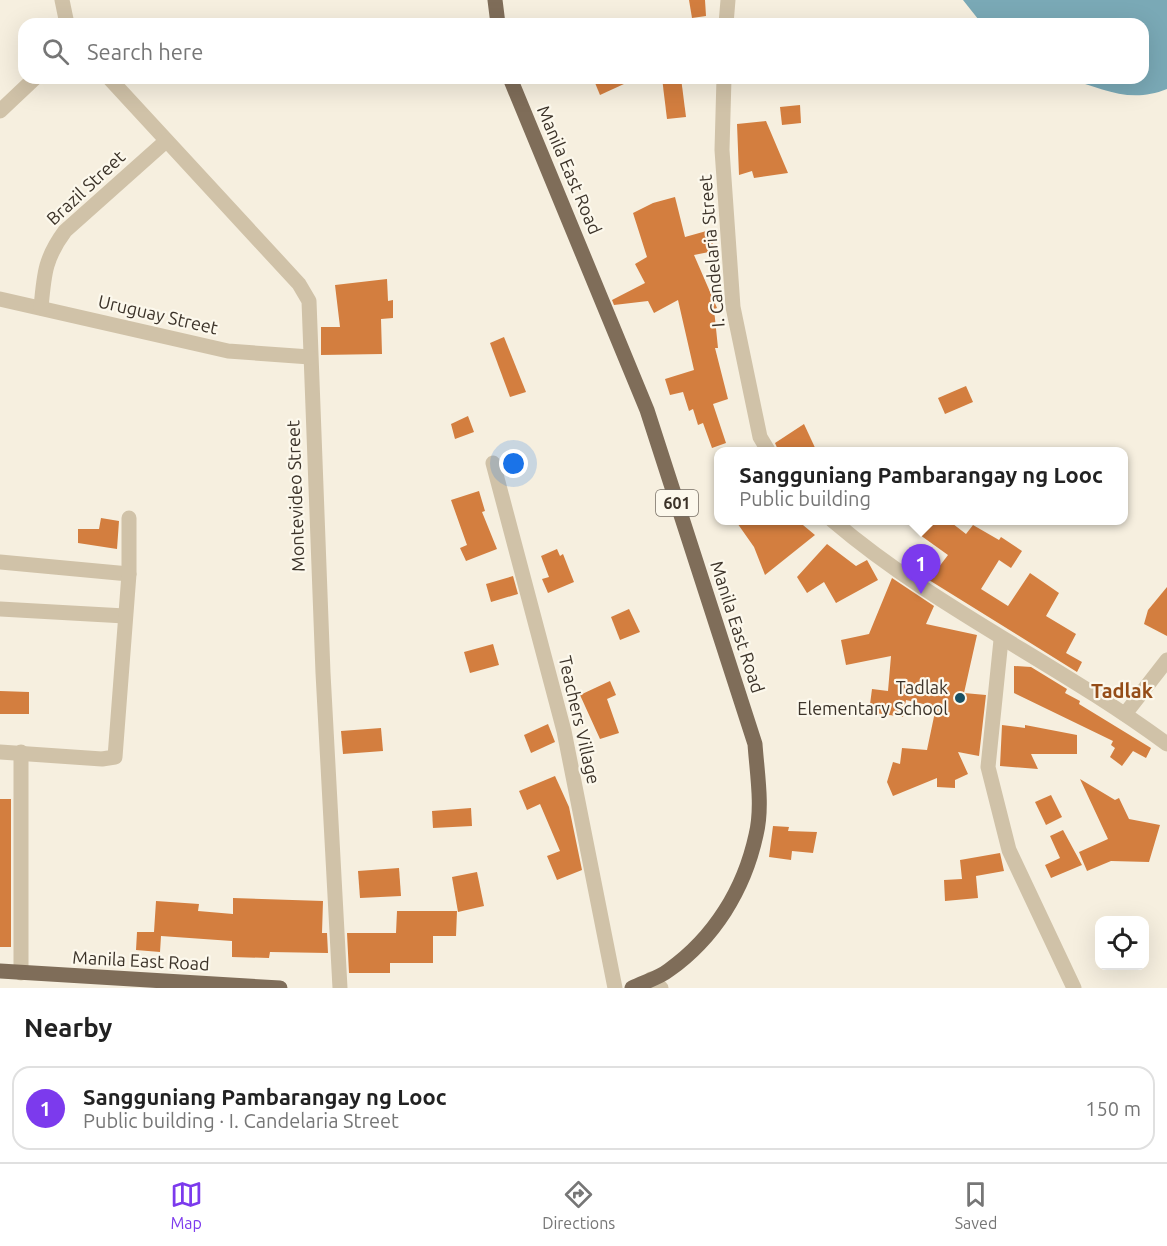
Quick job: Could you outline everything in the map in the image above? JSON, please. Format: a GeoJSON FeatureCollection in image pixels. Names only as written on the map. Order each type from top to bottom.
{"type":"FeatureCollection","features":[{"type":"Feature","properties":{"kind":"main road"},"geometry":{"type":"LineString","coordinates":[[495,0],[497,18]]}},
{"type":"Feature","properties":{"kind":"main road","name":"Manila East Road"},"geometry":{"type":"LineString","coordinates":[[512,84],[647,410],[755,744],[759,793],[757,834],[741,885],[709,937],[656,984],[632,988]]}},
{"type":"Feature","properties":{"kind":"main road","name":"Manila East Road"},"geometry":{"type":"LineString","coordinates":[[0,972],[92,983],[280,988]]}},
{"type":"Feature","properties":{"kind":"street"},"geometry":{"type":"LineString","coordinates":[[62,0],[66,18]]}},
{"type":"Feature","properties":{"kind":"street"},"geometry":{"type":"LineString","coordinates":[[727,18],[729,0]]}},
{"type":"Feature","properties":{"kind":"street"},"geometry":{"type":"LineString","coordinates":[[0,111],[29,84]]}},
{"type":"Feature","properties":{"kind":"street","name":"Montevideo Street"},"geometry":{"type":"LineString","coordinates":[[114,84],[299,284],[309,301],[340,988]]}},
{"type":"Feature","properties":{"kind":"street","name":"I. Candelaria Street"},"geometry":{"type":"LineString","coordinates":[[724,84],[722,150],[734,307],[760,437],[766,447]]}},
{"type":"Feature","properties":{"kind":"street","name":"Brazil Street"},"geometry":{"type":"LineString","coordinates":[[41,308],[44,267],[65,231],[166,141]]}},
{"type":"Feature","properties":{"kind":"street","name":"Uruguay Street"},"geometry":{"type":"LineString","coordinates":[[0,299],[228,351],[310,357]]}},
{"type":"Feature","properties":{"kind":"street","name":"Teachers Village"},"geometry":{"type":"LineString","coordinates":[[493,463],[564,731],[615,988]]}},
{"type":"Feature","properties":{"kind":"street"},"geometry":{"type":"LineString","coordinates":[[0,752],[102,759],[115,757],[129,574],[129,518]]}},
{"type":"Feature","properties":{"kind":"street"},"geometry":{"type":"LineString","coordinates":[[838,525],[873,555],[1001,640],[1125,714],[1167,744]]}},
{"type":"Feature","properties":{"kind":"street"},"geometry":{"type":"LineString","coordinates":[[0,562],[129,574]]}},
{"type":"Feature","properties":{"kind":"street"},"geometry":{"type":"LineString","coordinates":[[0,609],[125,616]]}},
{"type":"Feature","properties":{"kind":"street"},"geometry":{"type":"LineString","coordinates":[[1001,640],[988,767],[1009,850],[1074,988]]}},
{"type":"Feature","properties":{"kind":"street"},"geometry":{"type":"LineString","coordinates":[[1125,714],[1167,660]]}},
{"type":"Feature","properties":{"kind":"street"},"geometry":{"type":"LineString","coordinates":[[21,752],[21,973]]}},
{"type":"Feature","properties":{"kind":"water"},"geometry":{"type":"Polygon","coordinates":[[[963,0],[1167,0],[1167,89],[1154,93],[1129,95],[1086,84],[1149,84],[1149,18],[977,18],[963,0]]]}},
{"type":"Feature","properties":{"kind":"building"},"geometry":{"type":"Polygon","coordinates":[[[689,0],[705,0],[706,16],[692,18],[689,0]]]}},
{"type":"Feature","properties":{"kind":"building"},"geometry":{"type":"Polygon","coordinates":[[[595,84],[624,84],[600,95],[595,84]]]}},
{"type":"Feature","properties":{"kind":"building"},"geometry":{"type":"Polygon","coordinates":[[[663,84],[682,84],[686,117],[667,119],[663,84]]]}},
{"type":"Feature","properties":{"kind":"building"},"geometry":{"type":"Polygon","coordinates":[[[800,105],[801,123],[782,125],[780,107],[800,105]]]}},
{"type":"Feature","properties":{"kind":"building"},"geometry":{"type":"Polygon","coordinates":[[[766,121],[788,173],[754,178],[752,171],[739,175],[737,124],[766,121]]]}},
{"type":"Feature","properties":{"kind":"building"},"geometry":{"type":"Polygon","coordinates":[[[675,197],[685,237],[710,230],[714,251],[694,255],[717,308],[714,309],[718,348],[715,348],[728,399],[713,404],[726,443],[712,448],[703,423],[698,425],[693,409],[689,411],[683,392],[670,395],[665,379],[694,370],[678,300],[654,313],[648,301],[614,305],[612,300],[645,283],[635,264],[647,257],[633,213],[653,203],[675,197]]]}},
{"type":"Feature","properties":{"kind":"building"},"geometry":{"type":"Polygon","coordinates":[[[387,279],[388,301],[393,300],[393,318],[381,319],[382,354],[321,355],[321,327],[340,327],[335,285],[387,279]]]}},
{"type":"Feature","properties":{"kind":"building"},"geometry":{"type":"Polygon","coordinates":[[[504,337],[526,392],[510,397],[490,343],[504,337]]]}},
{"type":"Feature","properties":{"kind":"building"},"geometry":{"type":"Polygon","coordinates":[[[966,386],[973,402],[945,414],[938,398],[966,386]]]}},
{"type":"Feature","properties":{"kind":"building"},"geometry":{"type":"Polygon","coordinates":[[[468,416],[474,432],[455,439],[451,424],[468,416]]]}},
{"type":"Feature","properties":{"kind":"building"},"geometry":{"type":"Polygon","coordinates":[[[804,424],[815,447],[777,447],[775,443],[804,424]]]}},
{"type":"Feature","properties":{"kind":"building"},"geometry":{"type":"Polygon","coordinates":[[[479,491],[485,511],[482,512],[497,549],[466,561],[460,548],[467,545],[451,500],[479,491]]]}},
{"type":"Feature","properties":{"kind":"building"},"geometry":{"type":"Polygon","coordinates":[[[101,518],[119,521],[117,549],[78,543],[78,529],[99,529],[101,518]]]}},
{"type":"Feature","properties":{"kind":"building"},"geometry":{"type":"Polygon","coordinates":[[[739,525],[803,525],[815,535],[765,575],[754,547],[739,525]]]}},
{"type":"Feature","properties":{"kind":"building"},"geometry":{"type":"Polygon","coordinates":[[[930,525],[954,525],[966,534],[973,525],[999,540],[1001,537],[1022,551],[1011,568],[999,560],[981,589],[1008,606],[1030,573],[1059,593],[1046,616],[1076,634],[1066,653],[1082,662],[1077,672],[929,580],[948,555],[920,535],[930,525]]]}},
{"type":"Feature","properties":{"kind":"building"},"geometry":{"type":"Polygon","coordinates":[[[827,544],[856,566],[867,560],[878,580],[836,603],[824,582],[807,593],[797,577],[827,544]]]}},
{"type":"Feature","properties":{"kind":"building"},"geometry":{"type":"Polygon","coordinates":[[[557,549],[560,556],[563,554],[574,582],[548,593],[542,579],[549,577],[541,556],[557,549]]]}},
{"type":"Feature","properties":{"kind":"building"},"geometry":{"type":"Polygon","coordinates":[[[513,576],[518,594],[491,602],[486,584],[513,576]]]}},
{"type":"Feature","properties":{"kind":"building"},"geometry":{"type":"Polygon","coordinates":[[[892,578],[934,606],[926,624],[977,635],[964,693],[986,695],[979,756],[958,752],[968,774],[955,780],[955,788],[937,787],[937,778],[893,796],[887,782],[893,762],[900,764],[902,748],[927,750],[936,707],[906,700],[903,717],[869,712],[872,689],[888,691],[891,656],[846,665],[841,640],[869,634],[892,578]]]}},
{"type":"Feature","properties":{"kind":"building"},"geometry":{"type":"Polygon","coordinates":[[[1167,587],[1167,636],[1144,624],[1148,610],[1167,587]]]}},
{"type":"Feature","properties":{"kind":"building"},"geometry":{"type":"Polygon","coordinates":[[[629,609],[640,632],[620,640],[611,617],[629,609]]]}},
{"type":"Feature","properties":{"kind":"building"},"geometry":{"type":"Polygon","coordinates":[[[493,644],[499,665],[470,673],[464,652],[493,644]]]}},
{"type":"Feature","properties":{"kind":"building"},"geometry":{"type":"Polygon","coordinates":[[[1014,666],[1031,667],[1067,689],[1065,693],[1080,701],[1079,704],[1151,748],[1146,758],[1133,751],[1122,766],[1110,757],[1115,748],[1111,745],[1113,741],[1014,693],[1014,666]]]}},
{"type":"Feature","properties":{"kind":"building"},"geometry":{"type":"Polygon","coordinates":[[[610,681],[616,695],[607,699],[619,733],[600,739],[580,695],[610,681]]]}},
{"type":"Feature","properties":{"kind":"building"},"geometry":{"type":"Polygon","coordinates":[[[0,691],[29,692],[29,714],[0,714],[0,691]]]}},
{"type":"Feature","properties":{"kind":"building"},"geometry":{"type":"Polygon","coordinates":[[[548,724],[555,742],[531,753],[524,735],[548,724]]]}},
{"type":"Feature","properties":{"kind":"building"},"geometry":{"type":"Polygon","coordinates":[[[1002,725],[1025,728],[1025,725],[1077,735],[1077,754],[1031,754],[1038,769],[1000,766],[1002,725]]]}},
{"type":"Feature","properties":{"kind":"building"},"geometry":{"type":"Polygon","coordinates":[[[381,728],[383,751],[343,754],[341,731],[381,728]]]}},
{"type":"Feature","properties":{"kind":"building"},"geometry":{"type":"Polygon","coordinates":[[[555,776],[569,807],[582,870],[557,880],[547,856],[560,851],[540,804],[527,810],[519,791],[555,776]]]}},
{"type":"Feature","properties":{"kind":"building"},"geometry":{"type":"Polygon","coordinates":[[[1080,779],[1115,800],[1119,798],[1129,819],[1160,825],[1149,862],[1111,861],[1087,871],[1079,852],[1108,839],[1080,779]]]}},
{"type":"Feature","properties":{"kind":"building"},"geometry":{"type":"Polygon","coordinates":[[[1051,795],[1062,817],[1046,825],[1035,802],[1051,795]]]}},
{"type":"Feature","properties":{"kind":"building"},"geometry":{"type":"Polygon","coordinates":[[[0,799],[11,799],[11,947],[0,947],[0,799]]]}},
{"type":"Feature","properties":{"kind":"building"},"geometry":{"type":"Polygon","coordinates":[[[471,808],[472,826],[433,828],[432,811],[471,808]]]}},
{"type":"Feature","properties":{"kind":"building"},"geometry":{"type":"Polygon","coordinates":[[[773,826],[789,827],[788,831],[817,832],[813,853],[792,851],[791,860],[769,857],[773,826]]]}},
{"type":"Feature","properties":{"kind":"building"},"geometry":{"type":"Polygon","coordinates":[[[1063,830],[1082,865],[1051,878],[1045,865],[1060,858],[1050,836],[1063,830]]]}},
{"type":"Feature","properties":{"kind":"building"},"geometry":{"type":"Polygon","coordinates":[[[1000,853],[1004,871],[976,876],[978,898],[945,901],[944,880],[962,879],[960,860],[1000,853]]]}},
{"type":"Feature","properties":{"kind":"building"},"geometry":{"type":"Polygon","coordinates":[[[399,868],[401,896],[360,898],[358,871],[399,868]]]}},
{"type":"Feature","properties":{"kind":"building"},"geometry":{"type":"Polygon","coordinates":[[[477,872],[484,906],[458,912],[452,877],[477,872]]]}},
{"type":"Feature","properties":{"kind":"building"},"geometry":{"type":"Polygon","coordinates":[[[233,898],[323,901],[322,933],[327,933],[328,953],[270,952],[269,958],[232,957],[232,941],[161,936],[160,952],[136,950],[137,932],[154,932],[156,901],[199,904],[198,911],[233,914],[233,898]]]}},
{"type":"Feature","properties":{"kind":"building"},"geometry":{"type":"Polygon","coordinates":[[[397,911],[457,911],[456,936],[433,936],[433,963],[390,963],[390,973],[349,973],[347,933],[396,933],[397,911]]]}},
{"type":"Feature","properties":{"kind":"place","name":"Sangguniang Pambarangay ng Looc"},"geometry":{"type":"Point","coordinates":[921,594]}},
{"type":"Feature","properties":{"kind":"place","name":"Tadlak Elementary School"},"geometry":{"type":"Point","coordinates":[960,698]}},
{"type":"Feature","properties":{"kind":"district","name":"Tadlak"},"geometry":{"type":"Point","coordinates":[1122,691]}}]}
